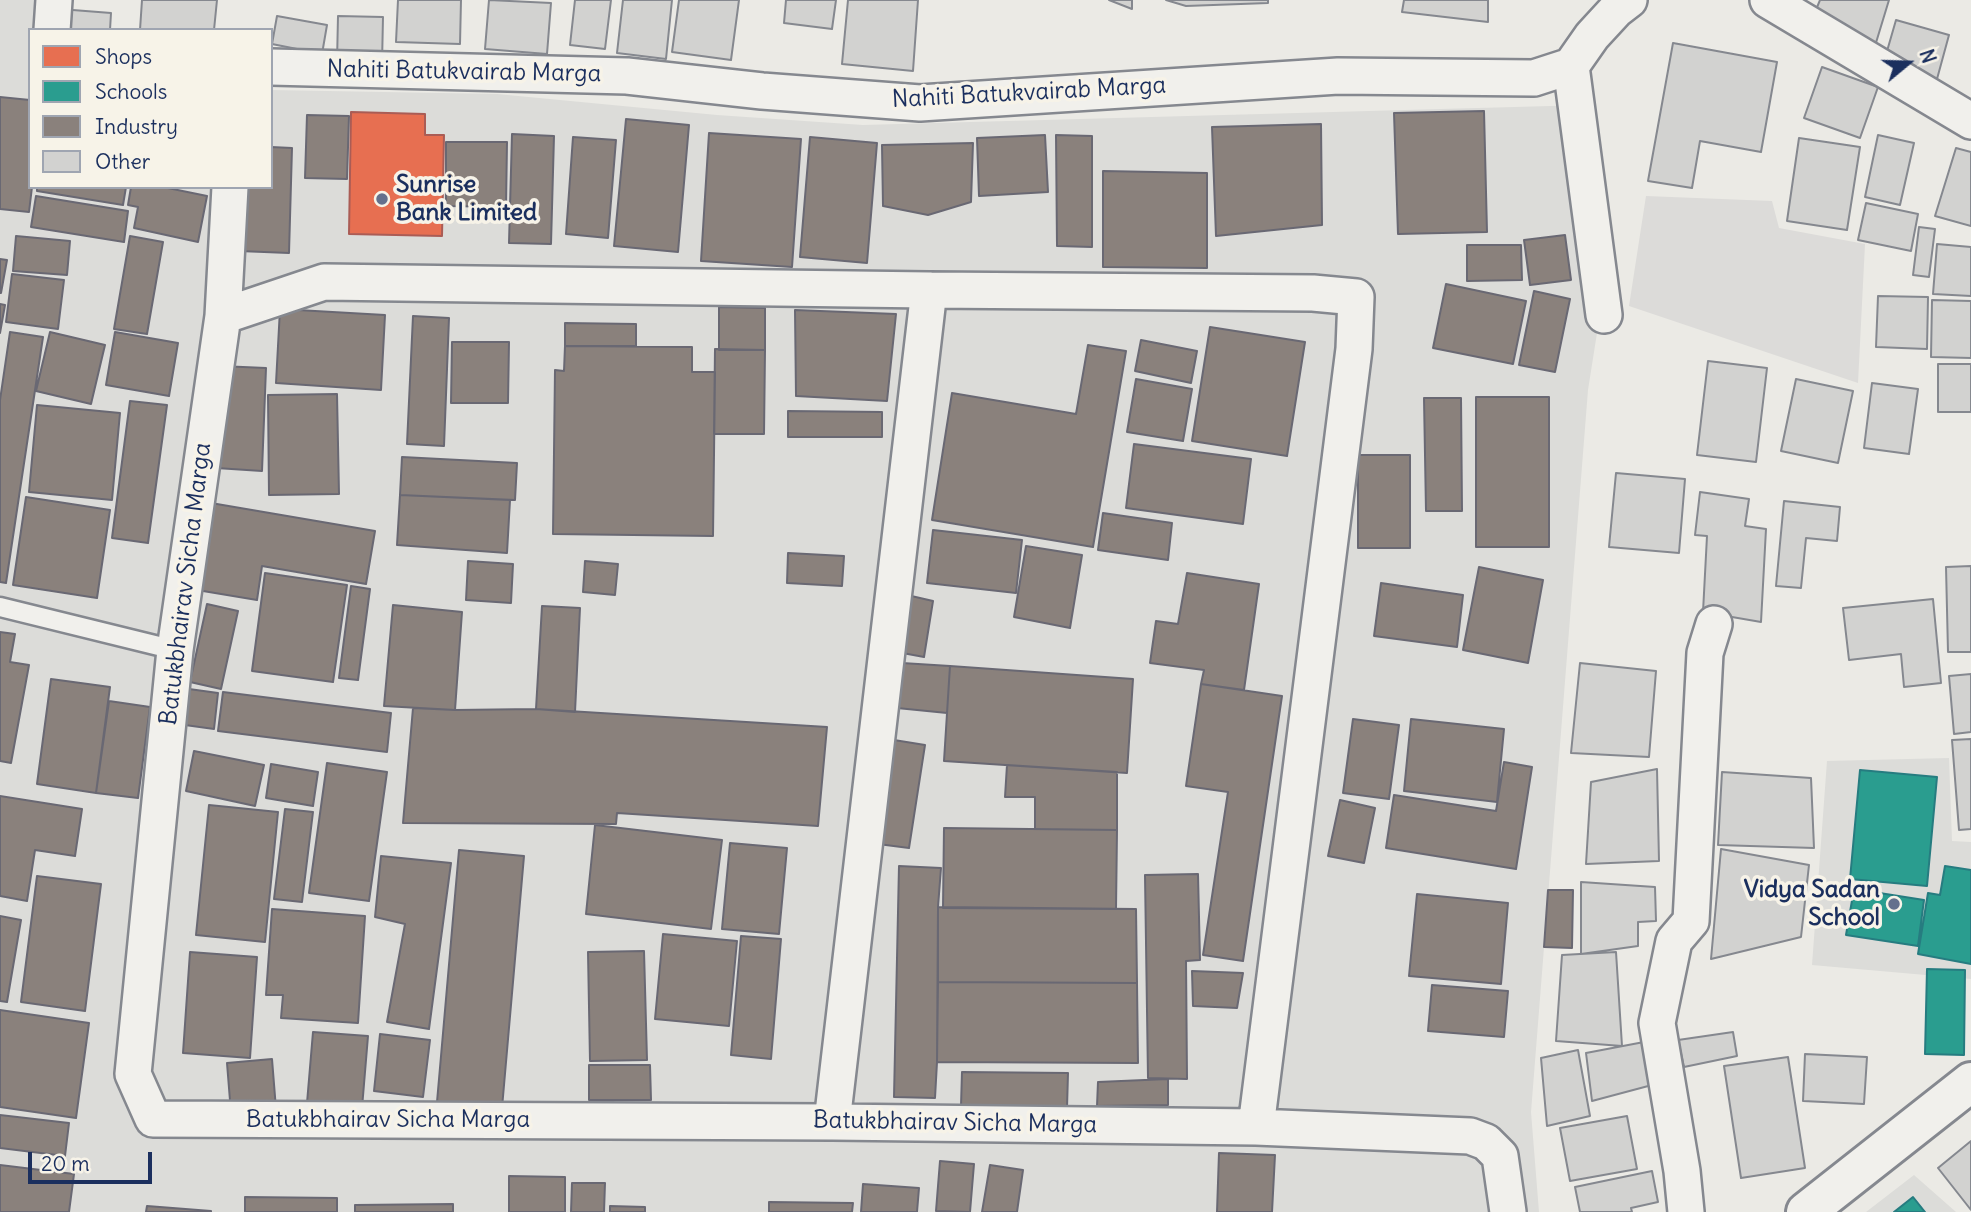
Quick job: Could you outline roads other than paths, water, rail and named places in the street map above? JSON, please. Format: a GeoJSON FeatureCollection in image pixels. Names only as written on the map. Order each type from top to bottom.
{"type":"FeatureCollection","features":[{"type":"Feature","properties":{"kind":"street"},"geometry":{"type":"LineString","coordinates":[[52,28],[54,0]]}},
{"type":"Feature","properties":{"kind":"street"},"geometry":{"type":"LineString","coordinates":[[1604,315],[1571,66],[1592,36],[1629,0]]}},
{"type":"Feature","properties":{"kind":"street"},"geometry":{"type":"LineString","coordinates":[[1768,0],[1971,121]]}},
{"type":"Feature","properties":{"kind":"street","name":"Nahiti Batukvairab Marga"},"geometry":{"type":"LineString","coordinates":[[273,67],[627,76],[762,91],[920,103],[1338,76],[1534,78],[1571,66]]}},
{"type":"Feature","properties":{"kind":"street","name":"Batukbhairav Sicha Marga"},"geometry":{"type":"LineString","coordinates":[[230,189],[223,317],[175,650],[133,1074],[153,1119],[1256,1127],[1470,1136],[1486,1142],[1500,1156],[1508,1212]]}},
{"type":"Feature","properties":{"kind":"street"},"geometry":{"type":"LineString","coordinates":[[223,317],[324,282],[1313,293],[1356,297],[1354,349],[1256,1127]]}},
{"type":"Feature","properties":{"kind":"street"},"geometry":{"type":"LineString","coordinates":[[832,1122],[929,290]]}},
{"type":"Feature","properties":{"kind":"street"},"geometry":{"type":"LineString","coordinates":[[1686,1212],[1682,1171],[1657,1023],[1674,941],[1690,921],[1706,653],[1714,624]]}},
{"type":"Feature","properties":{"kind":"street"},"geometry":{"type":"LineString","coordinates":[[1805,1212],[1971,1082]]}},
{"type":"Feature","properties":{"kind":"lane"},"geometry":{"type":"LineString","coordinates":[[0,607],[175,650]]}},
{"type":"Feature","properties":{"kind":"place","name":"Sunrise Bank Limited"},"geometry":{"type":"Point","coordinates":[382,199]}},
{"type":"Feature","properties":{"kind":"place","name":"Vidya Sadan School"},"geometry":{"type":"Point","coordinates":[1894,904]}}]}
